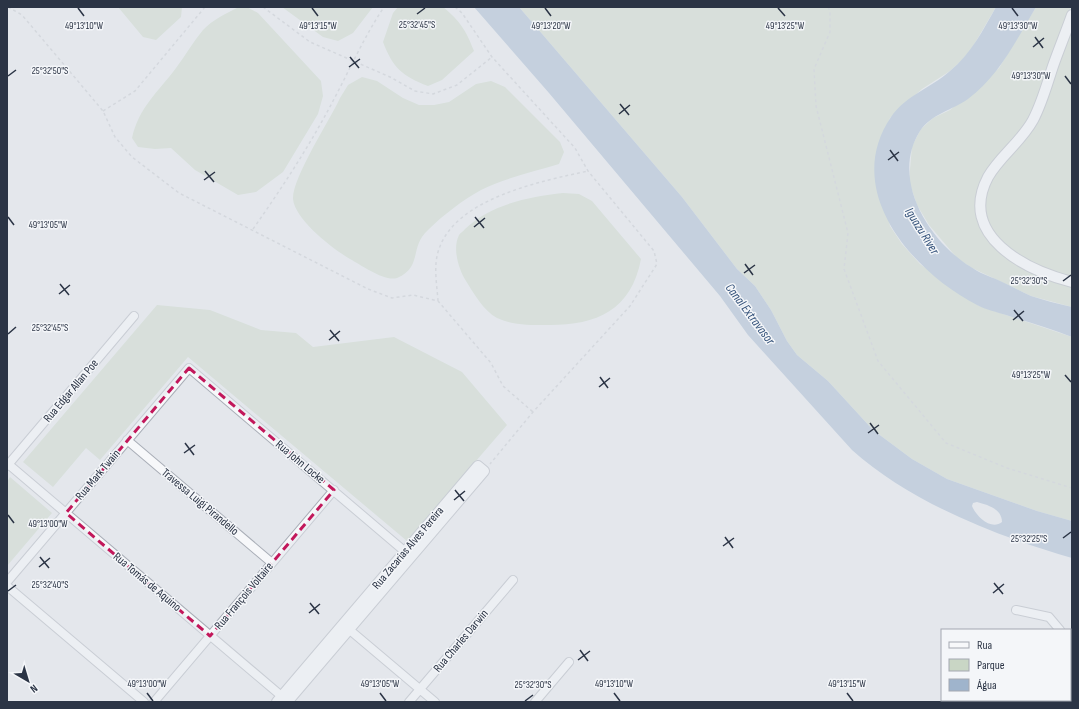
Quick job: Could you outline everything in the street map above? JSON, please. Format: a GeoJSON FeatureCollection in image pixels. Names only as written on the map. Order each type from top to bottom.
{"type":"FeatureCollection","features":[{"type":"Feature","properties":{"kind":"street"},"geometry":{"type":"LineString","coordinates":[[1072,15],[1039,109],[1026,131],[1002,158],[988,178],[984,188],[981,208],[984,225],[989,236],[998,245],[1030,266],[1072,282]]}},
{"type":"Feature","properties":{"kind":"street","name":"Rua Edgar Allan Poe"},"geometry":{"type":"LineString","coordinates":[[8,464],[134,316]]}},
{"type":"Feature","properties":{"kind":"street","name":"Rua Mark Twain"},"geometry":{"type":"LineString","coordinates":[[7,582],[189,368]]}},
{"type":"Feature","properties":{"kind":"street","name":"Rua John Locke"},"geometry":{"type":"LineString","coordinates":[[189,368],[408,554]]}},
{"type":"Feature","properties":{"kind":"street","name":"Travessa Luigi Pirandello"},"geometry":{"type":"LineString","coordinates":[[128,440],[272,563]]}},
{"type":"Feature","properties":{"kind":"street","name":"Rua Tomás de Aquino"},"geometry":{"type":"LineString","coordinates":[[8,464],[283,700]]}},
{"type":"Feature","properties":{"kind":"street","name":"Rua Zacarias Alves Pereira"},"geometry":{"type":"LineString","coordinates":[[283,700],[408,554],[484,471]]}},
{"type":"Feature","properties":{"kind":"street","name":"Rua François Voltaire"},"geometry":{"type":"LineString","coordinates":[[154,702],[334,490]]}},
{"type":"Feature","properties":{"kind":"street","name":"Rua Charles Darwin"},"geometry":{"type":"LineString","coordinates":[[409,702],[513,580]]}},
{"type":"Feature","properties":{"kind":"street"},"geometry":{"type":"LineString","coordinates":[[7,586],[144,702]]}},
{"type":"Feature","properties":{"kind":"street"},"geometry":{"type":"LineString","coordinates":[[1016,610],[1049,617],[1059,629]]}},
{"type":"Feature","properties":{"kind":"street"},"geometry":{"type":"LineString","coordinates":[[346,627],[435,702]]}},
{"type":"Feature","properties":{"kind":"street"},"geometry":{"type":"LineString","coordinates":[[535,702],[569,662]]}},
{"type":"Feature","properties":{"kind":"path"},"geometry":{"type":"LineString","coordinates":[[8,7],[22,15],[103,111],[115,137],[132,157],[179,193],[253,229],[368,289],[392,298],[413,296],[438,301]]}},
{"type":"Feature","properties":{"kind":"path"},"geometry":{"type":"LineString","coordinates":[[103,111],[135,91],[205,7]]}},
{"type":"Feature","properties":{"kind":"path"},"geometry":{"type":"LineString","coordinates":[[263,7],[310,42],[415,91],[434,94],[457,85],[492,57]]}},
{"type":"Feature","properties":{"kind":"path"},"geometry":{"type":"LineString","coordinates":[[253,229],[298,161],[333,101],[352,61],[384,7]]}},
{"type":"Feature","properties":{"kind":"path"},"geometry":{"type":"LineString","coordinates":[[455,7],[462,14],[492,57],[576,148],[588,171],[654,251],[657,264],[630,306],[532,412],[484,471]]}},
{"type":"Feature","properties":{"kind":"path"},"geometry":{"type":"LineString","coordinates":[[828,7],[830,11],[830,32],[814,69],[816,106],[848,233],[844,269],[878,361],[946,443],[1007,468],[1072,488]]}},
{"type":"Feature","properties":{"kind":"path"},"geometry":{"type":"LineString","coordinates":[[532,412],[503,386],[491,363],[438,301],[436,272],[439,249],[451,226],[483,203],[529,185],[588,171]]}},
{"type":"Feature","properties":{"kind":"highlighted area"},"geometry":{"type":"Polygon","coordinates":[[[189,368],[334,490],[210,636],[66,513],[189,368]]]}},
{"type":"Feature","properties":{"kind":"green space"},"geometry":{"type":"Polygon","coordinates":[[[118,7],[182,7],[181,17],[156,40],[143,37],[118,7]]]}},
{"type":"Feature","properties":{"kind":"green space"},"geometry":{"type":"Polygon","coordinates":[[[239,7],[247,7],[258,13],[321,81],[323,96],[318,114],[283,172],[256,192],[238,195],[195,170],[171,148],[155,149],[138,147],[132,138],[139,117],[144,109],[203,30],[215,20],[239,7]]]}},
{"type":"Feature","properties":{"kind":"green space"},"geometry":{"type":"Polygon","coordinates":[[[282,7],[373,7],[353,33],[338,41],[323,37],[282,7]]]}},
{"type":"Feature","properties":{"kind":"green space"},"geometry":{"type":"Polygon","coordinates":[[[398,7],[443,7],[462,26],[474,51],[442,80],[428,86],[411,79],[395,65],[383,42],[393,13],[398,7]]]}},
{"type":"Feature","properties":{"kind":"green space"},"geometry":{"type":"Polygon","coordinates":[[[519,7],[996,7],[972,48],[963,59],[950,71],[922,89],[890,118],[876,154],[890,226],[902,244],[920,264],[979,306],[1072,337],[1072,521],[1037,511],[947,479],[912,459],[873,430],[828,381],[797,355],[787,341],[771,310],[755,286],[737,269],[682,197],[519,7]]]}},
{"type":"Feature","properties":{"kind":"green space"},"geometry":{"type":"Polygon","coordinates":[[[1036,7],[1072,7],[1072,307],[1031,296],[972,268],[957,258],[929,225],[917,205],[909,181],[912,146],[921,129],[933,118],[950,110],[999,68],[1036,7]]]}},
{"type":"Feature","properties":{"kind":"green space"},"geometry":{"type":"Polygon","coordinates":[[[362,77],[377,81],[403,98],[419,105],[434,105],[449,102],[476,84],[491,81],[505,87],[560,142],[564,152],[559,164],[500,182],[467,198],[453,208],[422,236],[413,262],[405,273],[397,278],[386,278],[367,269],[325,241],[307,225],[300,216],[293,199],[294,190],[305,164],[340,98],[348,85],[362,77]]]}},
{"type":"Feature","properties":{"kind":"green space"},"geometry":{"type":"Polygon","coordinates":[[[563,193],[579,194],[592,201],[641,259],[636,277],[629,292],[608,312],[594,319],[579,323],[563,325],[527,325],[497,318],[492,315],[480,302],[461,271],[456,253],[459,235],[475,220],[498,208],[511,203],[537,197],[563,193]]]}},
{"type":"Feature","properties":{"kind":"green space"},"geometry":{"type":"Polygon","coordinates":[[[157,305],[210,310],[261,330],[296,333],[313,347],[394,337],[462,372],[507,425],[407,541],[188,357],[100,460],[86,448],[53,487],[23,462],[157,305]]]}},
{"type":"Feature","properties":{"kind":"green space"},"geometry":{"type":"Polygon","coordinates":[[[10,477],[52,513],[7,566],[7,482],[10,477]]]}},
{"type":"Feature","properties":{"kind":"water","name":"Canal Extravasor"},"geometry":{"type":"Polygon","coordinates":[[[474,7],[519,7],[682,197],[737,269],[755,286],[771,310],[787,341],[797,355],[828,381],[873,430],[912,459],[947,479],[1037,511],[1072,521],[1072,558],[1014,539],[956,516],[901,486],[875,469],[852,450],[748,335],[720,296],[549,93],[474,7]],[[977,502],[973,503],[972,506],[980,518],[993,525],[1002,522],[1000,514],[994,508],[977,502]]]}},
{"type":"Feature","properties":{"kind":"water","name":"Iguazu River"},"geometry":{"type":"Polygon","coordinates":[[[996,7],[1036,7],[998,68],[979,90],[962,103],[930,120],[920,131],[912,149],[909,168],[912,188],[918,207],[928,225],[955,256],[977,271],[1031,296],[1072,307],[1072,337],[984,308],[953,290],[930,272],[908,251],[891,226],[879,200],[874,173],[878,145],[891,117],[897,109],[911,97],[943,77],[964,57],[976,41],[996,7]]]}}]}
